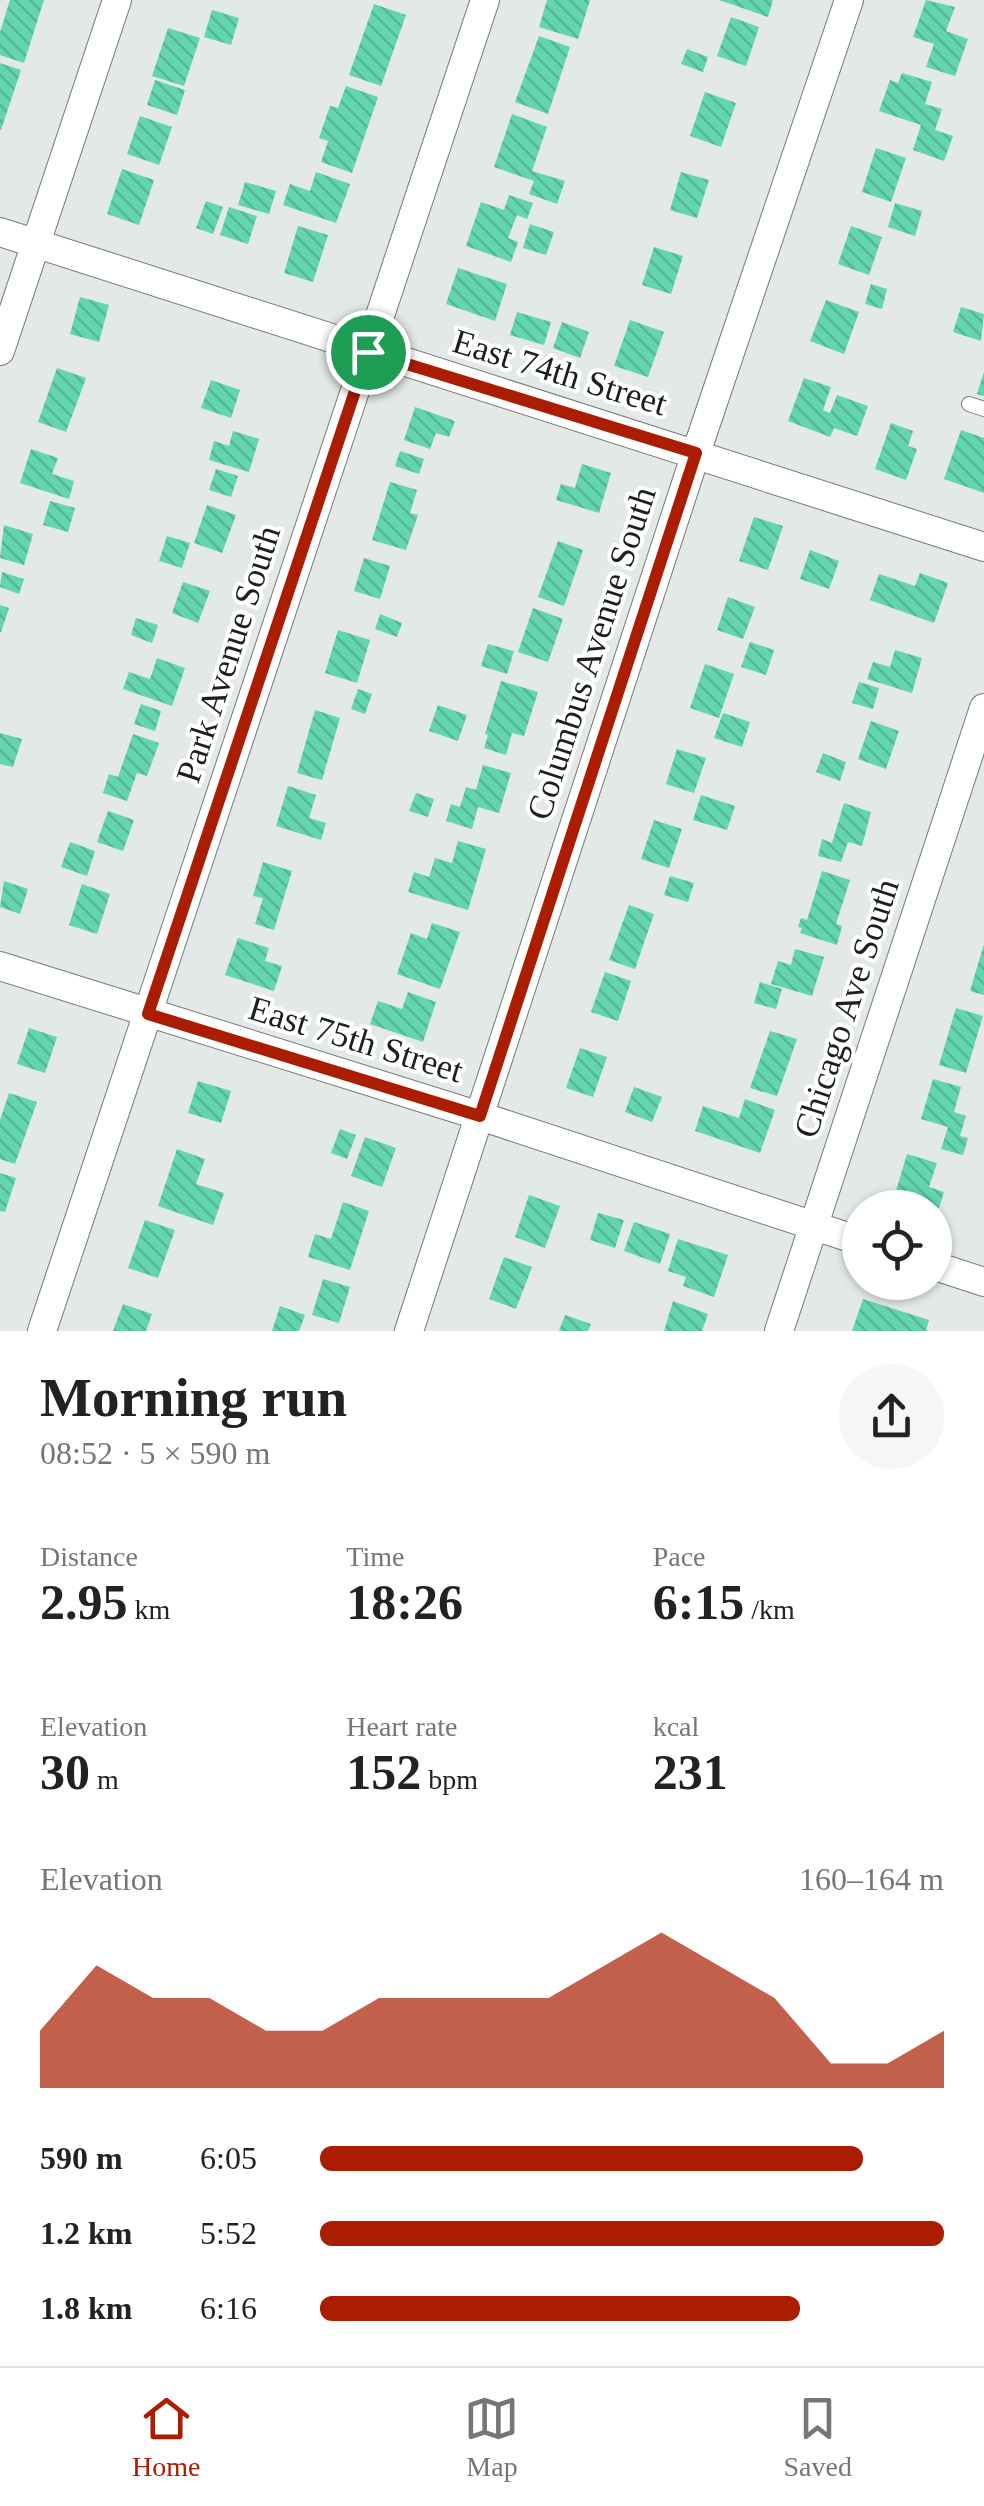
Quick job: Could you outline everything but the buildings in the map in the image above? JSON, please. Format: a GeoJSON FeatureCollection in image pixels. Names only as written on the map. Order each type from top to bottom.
{"type":"FeatureCollection","features":[{"type":"Feature","properties":{"kind":"street"},"geometry":{"type":"LineString","coordinates":[[0,351],[117,0]]}},
{"type":"Feature","properties":{"kind":"street","name":"Park Avenue South"},"geometry":{"type":"LineString","coordinates":[[42,1331],[485,0]]}},
{"type":"Feature","properties":{"kind":"street","name":"Columbus Avenue South"},"geometry":{"type":"LineString","coordinates":[[409,1331],[696,453],[849,0]]}},
{"type":"Feature","properties":{"kind":"street","name":"East 74th Street"},"geometry":{"type":"LineString","coordinates":[[0,232],[984,546]]}},
{"type":"Feature","properties":{"kind":"street","name":"Chicago Ave South"},"geometry":{"type":"LineString","coordinates":[[780,1331],[984,708]]}},
{"type":"Feature","properties":{"kind":"street","name":"East 75th Street"},"geometry":{"type":"LineString","coordinates":[[0,966],[480,1116],[842,1236]]}},
{"type":"Feature","properties":{"kind":"street"},"geometry":{"type":"LineString","coordinates":[[952,1272],[984,1282]]}},
{"type":"Feature","properties":{"kind":"route"},"geometry":{"type":"LineString","coordinates":[[368,352],[696,453],[480,1116],[148,1014],[368,352]]}}]}
